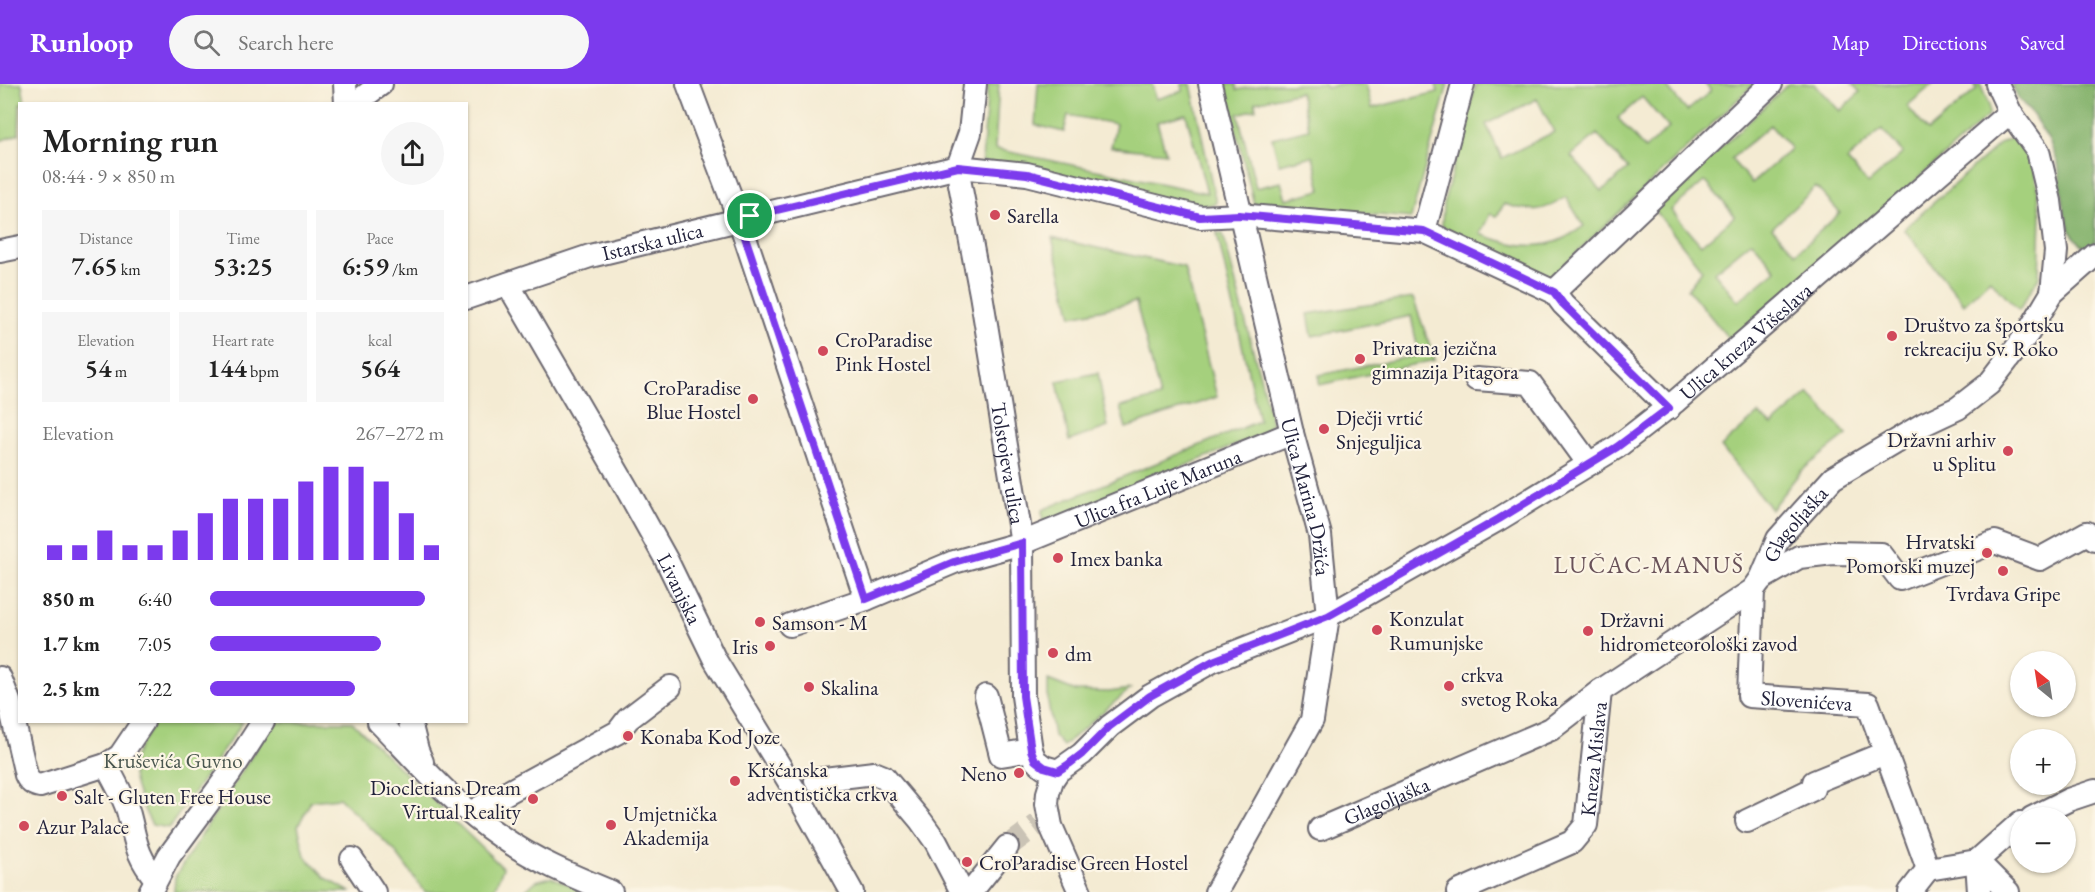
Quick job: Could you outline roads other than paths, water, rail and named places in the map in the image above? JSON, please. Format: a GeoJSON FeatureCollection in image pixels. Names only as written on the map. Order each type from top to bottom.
{"type":"FeatureCollection","features":[{"type":"Feature","properties":{"kind":"street"},"geometry":{"type":"LineString","coordinates":[[345,84],[362,96]]}},
{"type":"Feature","properties":{"kind":"street"},"geometry":{"type":"LineString","coordinates":[[688,84],[739,219],[866,599]]}},
{"type":"Feature","properties":{"kind":"street","name":"Tolstojeva ulica"},"geometry":{"type":"LineString","coordinates":[[975,84],[970,133],[958,167],[1022,543],[1023,696],[1031,750]]}},
{"type":"Feature","properties":{"kind":"street","name":"Ulica Marina Držića"},"geometry":{"type":"LineString","coordinates":[[1210,84],[1292,433],[1320,535],[1328,616],[1312,720],[1217,892]]}},
{"type":"Feature","properties":{"kind":"street"},"geometry":{"type":"LineString","coordinates":[[1424,231],[1462,84]]}},
{"type":"Feature","properties":{"kind":"street"},"geometry":{"type":"LineString","coordinates":[[1554,292],[1771,84]]}},
{"type":"Feature","properties":{"kind":"street","name":"Glagoljaška"},"geometry":{"type":"LineString","coordinates":[[1320,829],[1551,729],[1600,691],[1757,584],[1778,539],[1833,478],[1924,424],[1959,408],[1989,384],[2028,333],[2052,293],[2056,251],[2050,201],[2038,151],[2010,112],[1997,84]]}},
{"type":"Feature","properties":{"kind":"street","name":"Ulica kneza Višeslava"},"geometry":{"type":"LineString","coordinates":[[1058,771],[1082,754],[1110,726],[1131,710],[1182,678],[1213,661],[1328,616],[1499,519],[1617,447],[1669,408],[2010,112]]}},
{"type":"Feature","properties":{"kind":"street","name":"Istarska ulica"},"geometry":{"type":"LineString","coordinates":[[468,297],[590,255],[958,167],[1027,174],[1200,217],[1239,215],[1424,231],[1554,292],[1563,304],[1669,408]]}},
{"type":"Feature","properties":{"kind":"street"},"geometry":{"type":"LineString","coordinates":[[0,251],[18,247]]}},
{"type":"Feature","properties":{"kind":"street"},"geometry":{"type":"LineString","coordinates":[[2056,251],[2079,257],[2095,255]]}},
{"type":"Feature","properties":{"kind":"street"},"geometry":{"type":"LineString","coordinates":[[2052,293],[2095,255]]}},
{"type":"Feature","properties":{"kind":"street","name":"Livanjska"},"geometry":{"type":"LineString","coordinates":[[508,284],[667,561],[715,660],[804,806],[852,892]]}},
{"type":"Feature","properties":{"kind":"street"},"geometry":{"type":"LineString","coordinates":[[1476,379],[1530,383],[1589,464]]}},
{"type":"Feature","properties":{"kind":"street","name":"Ulica fra Luje Maruna"},"geometry":{"type":"LineString","coordinates":[[790,625],[866,599],[954,562],[1022,543],[1292,433]]}},
{"type":"Feature","properties":{"kind":"street"},"geometry":{"type":"LineString","coordinates":[[1757,584],[1798,557],[1833,553],[1881,554],[1900,579],[1995,542],[2040,559],[2087,533],[2095,539]]}},
{"type":"Feature","properties":{"kind":"street","name":"Slovenićeva"},"geometry":{"type":"LineString","coordinates":[[1757,584],[1749,696],[1868,704],[1928,869]]}},
{"type":"Feature","properties":{"kind":"street"},"geometry":{"type":"LineString","coordinates":[[1,679],[9,701],[26,775],[31,783],[40,786],[105,765],[120,756],[142,723]]}},
{"type":"Feature","properties":{"kind":"street"},"geometry":{"type":"LineString","coordinates":[[470,813],[618,732],[628,719],[670,687]]}},
{"type":"Feature","properties":{"kind":"street","name":"Kneza Mislava"},"geometry":{"type":"LineString","coordinates":[[1458,892],[1572,842],[1586,825],[1600,691]]}},
{"type":"Feature","properties":{"kind":"street"},"geometry":{"type":"LineString","coordinates":[[986,696],[1001,755],[1031,750],[1035,760],[1044,767],[1058,771],[1048,792],[1044,820],[1080,892]]}},
{"type":"Feature","properties":{"kind":"street"},"geometry":{"type":"LineString","coordinates":[[153,886],[169,856],[230,773],[262,723]]}},
{"type":"Feature","properties":{"kind":"street"},"geometry":{"type":"LineString","coordinates":[[380,723],[470,813],[499,836],[557,870],[611,892]]}},
{"type":"Feature","properties":{"kind":"street"},"geometry":{"type":"LineString","coordinates":[[410,723],[417,750],[425,769]]}},
{"type":"Feature","properties":{"kind":"street"},"geometry":{"type":"LineString","coordinates":[[1747,821],[1813,789],[1814,782],[1885,753]]}},
{"type":"Feature","properties":{"kind":"street"},"geometry":{"type":"LineString","coordinates":[[105,765],[123,796],[134,839],[153,886]]}},
{"type":"Feature","properties":{"kind":"street"},"geometry":{"type":"LineString","coordinates":[[816,780],[874,773],[884,777],[936,842],[962,892]]}},
{"type":"Feature","properties":{"kind":"street"},"geometry":{"type":"LineString","coordinates":[[2054,807],[2095,791]]}},
{"type":"Feature","properties":{"kind":"street"},"geometry":{"type":"LineString","coordinates":[[1910,892],[1928,869],[1977,861],[2010,832]]}},
{"type":"Feature","properties":{"kind":"street"},"geometry":{"type":"LineString","coordinates":[[971,892],[1007,847]]}},
{"type":"Feature","properties":{"kind":"street"},"geometry":{"type":"LineString","coordinates":[[352,859],[374,892]]}},
{"type":"Feature","properties":{"kind":"street"},"geometry":{"type":"LineString","coordinates":[[1977,861],[1979,892]]}},
{"type":"Feature","properties":{"kind":"street"},"geometry":{"type":"LineString","coordinates":[[1977,861],[2008,892]]}},
{"type":"Feature","properties":{"kind":"tunnel"},"geometry":{"type":"LineString","coordinates":[[1007,847],[1038,824]]}},
{"type":"Feature","properties":{"kind":"place","name":"Sarella"},"geometry":{"type":"Point","coordinates":[995,215]}},
{"type":"Feature","properties":{"kind":"place","name":"Društvo za športsku rekreaciju Sv. Roko"},"geometry":{"type":"Point","coordinates":[1892,336]}},
{"type":"Feature","properties":{"kind":"place","name":"CroParadise Pink Hostel"},"geometry":{"type":"Point","coordinates":[823,351]}},
{"type":"Feature","properties":{"kind":"place","name":"Privatna jezična gimnazija Pitagora"},"geometry":{"type":"Point","coordinates":[1360,359]}},
{"type":"Feature","properties":{"kind":"place","name":"CroParadise Blue Hostel"},"geometry":{"type":"Point","coordinates":[753,399]}},
{"type":"Feature","properties":{"kind":"place","name":"Dječji vrtić Snjeguljica"},"geometry":{"type":"Point","coordinates":[1324,429]}},
{"type":"Feature","properties":{"kind":"place","name":"Državni arhiv u Splitu"},"geometry":{"type":"Point","coordinates":[2008,451]}},
{"type":"Feature","properties":{"kind":"place","name":"Hrvatski Pomorski muzej"},"geometry":{"type":"Point","coordinates":[1987,553]}},
{"type":"Feature","properties":{"kind":"place","name":"Imex banka"},"geometry":{"type":"Point","coordinates":[1058,558]}},
{"type":"Feature","properties":{"kind":"place","name":"Tvrđava Gripe"},"geometry":{"type":"Point","coordinates":[2003,571]}},
{"type":"Feature","properties":{"kind":"place","name":"Samson - M"},"geometry":{"type":"Point","coordinates":[760,622]}},
{"type":"Feature","properties":{"kind":"place","name":"Konzulat Rumunjske"},"geometry":{"type":"Point","coordinates":[1377,630]}},
{"type":"Feature","properties":{"kind":"place","name":"Državni hidrometeorološki zavod"},"geometry":{"type":"Point","coordinates":[1588,631]}},
{"type":"Feature","properties":{"kind":"place","name":"Iris"},"geometry":{"type":"Point","coordinates":[770,646]}},
{"type":"Feature","properties":{"kind":"place","name":"dm"},"geometry":{"type":"Point","coordinates":[1053,653]}},
{"type":"Feature","properties":{"kind":"place","name":"crkva svetog Roka"},"geometry":{"type":"Point","coordinates":[1449,686]}},
{"type":"Feature","properties":{"kind":"place","name":"Skalina"},"geometry":{"type":"Point","coordinates":[809,687]}},
{"type":"Feature","properties":{"kind":"place","name":"Konaba Kod Joze"},"geometry":{"type":"Point","coordinates":[628,736]}},
{"type":"Feature","properties":{"kind":"place","name":"Neno"},"geometry":{"type":"Point","coordinates":[1019,773]}},
{"type":"Feature","properties":{"kind":"place","name":"Kršćanska adventistička crkva"},"geometry":{"type":"Point","coordinates":[735,781]}},
{"type":"Feature","properties":{"kind":"place","name":"Salt - Gluten Free House"},"geometry":{"type":"Point","coordinates":[62,796]}},
{"type":"Feature","properties":{"kind":"place","name":"Diocletians Dream Virtual Reality"},"geometry":{"type":"Point","coordinates":[533,799]}},
{"type":"Feature","properties":{"kind":"place","name":"Umjetnička Akademija"},"geometry":{"type":"Point","coordinates":[611,825]}},
{"type":"Feature","properties":{"kind":"place","name":"Azur Palace"},"geometry":{"type":"Point","coordinates":[24,826]}},
{"type":"Feature","properties":{"kind":"place","name":"CroParadise Green Hostel"},"geometry":{"type":"Point","coordinates":[967,862]}},
{"type":"Feature","properties":{"kind":"district","name":"LUČAC-MANUŠ"},"geometry":{"type":"Point","coordinates":[1649,564]}},
{"type":"Feature","properties":{"kind":"park label","name":"Kruševića Guvno"},"geometry":{"type":"Point","coordinates":[173,760]}}]}
